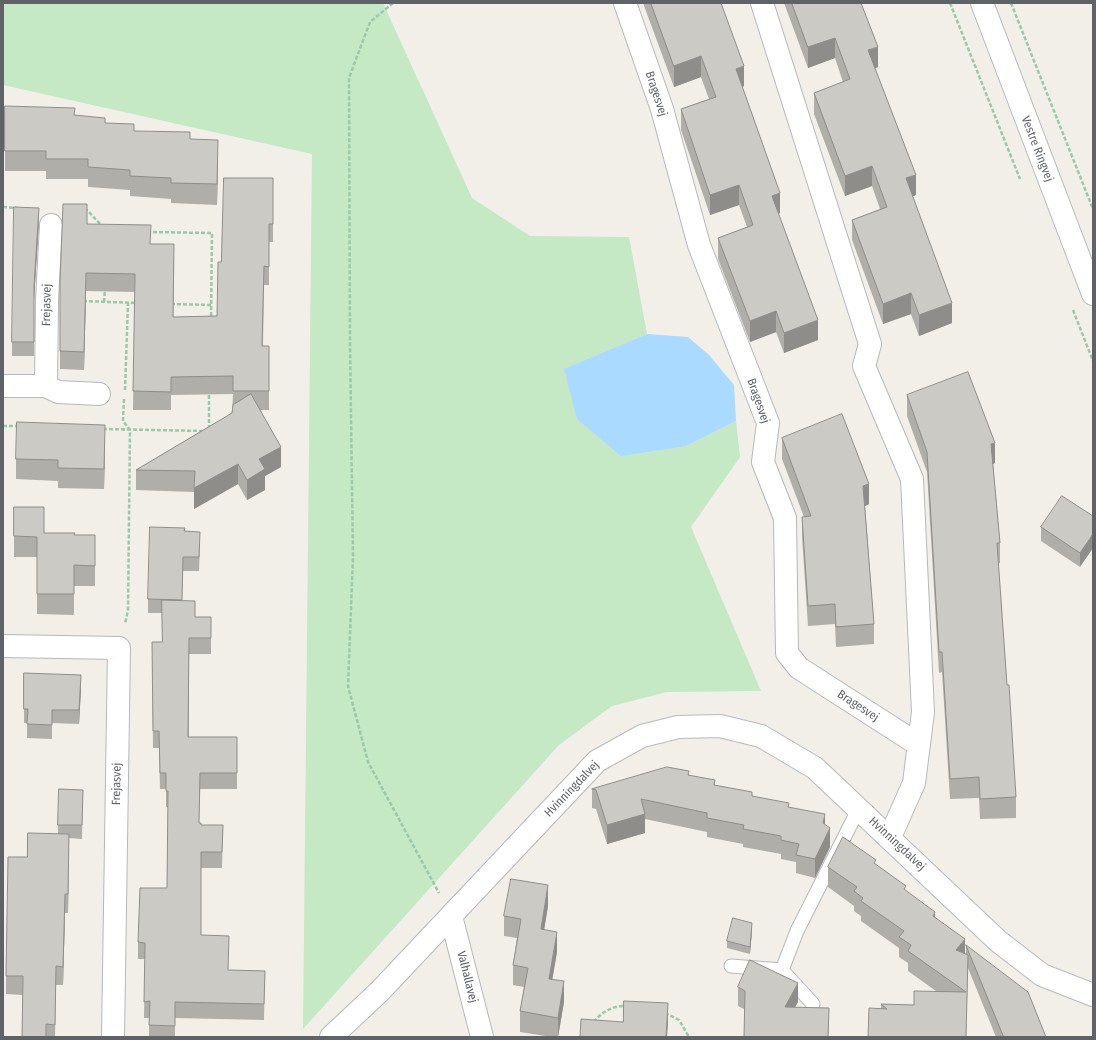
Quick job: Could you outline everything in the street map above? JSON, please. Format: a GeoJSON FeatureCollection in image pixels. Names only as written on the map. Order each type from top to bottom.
{"type":"FeatureCollection","features":[{"type":"Feature","properties":{"kind":"street","name":"Bragesvej"},"geometry":{"type":"LineString","coordinates":[[625,3],[662,109],[699,245],[768,423],[763,462],[785,518],[787,653],[799,668],[919,745]]}},
{"type":"Feature","properties":{"kind":"street"},"geometry":{"type":"LineString","coordinates":[[762,3],[870,344],[864,366],[912,479],[923,712],[914,783],[890,837]]}},
{"type":"Feature","properties":{"kind":"street","name":"Vestre Ringvej"},"geometry":{"type":"LineString","coordinates":[[982,3],[1093,294]]}},
{"type":"Feature","properties":{"kind":"street","name":"Frejasvej"},"geometry":{"type":"LineString","coordinates":[[46,386],[47,300],[51,224]]}},
{"type":"Feature","properties":{"kind":"street"},"geometry":{"type":"LineString","coordinates":[[3,386],[46,386],[58,392],[99,394]]}},
{"type":"Feature","properties":{"kind":"street"},"geometry":{"type":"LineString","coordinates":[[3,646],[119,648]]}},
{"type":"Feature","properties":{"kind":"street","name":"Frejasvej"},"geometry":{"type":"LineString","coordinates":[[113,1037],[119,648]]}},
{"type":"Feature","properties":{"kind":"street","name":"Hvinningdalvej"},"geometry":{"type":"LineString","coordinates":[[331,1037],[379,992],[597,761],[642,736],[678,727],[720,726],[761,736],[815,768],[890,837],[998,941],[1042,975],[1093,995]]}},
{"type":"Feature","properties":{"kind":"street","name":"Valhallavej"},"geometry":{"type":"LineString","coordinates":[[451,916],[482,1037]]}},
{"type":"Feature","properties":{"kind":"lane"},"geometry":{"type":"LineString","coordinates":[[782,970],[797,931],[859,808]]}},
{"type":"Feature","properties":{"kind":"lane"},"geometry":{"type":"LineString","coordinates":[[731,966],[782,970],[813,1004]]}},
{"type":"Feature","properties":{"kind":"path"},"geometry":{"type":"LineString","coordinates":[[393,3],[370,22],[349,78],[351,139],[350,344],[353,557],[348,686],[368,762],[451,916]]}},
{"type":"Feature","properties":{"kind":"path"},"geometry":{"type":"LineString","coordinates":[[1011,3],[1093,209]]}},
{"type":"Feature","properties":{"kind":"path"},"geometry":{"type":"LineString","coordinates":[[3,207],[24,208]]}},
{"type":"Feature","properties":{"kind":"path"},"geometry":{"type":"LineString","coordinates":[[80,210],[86,210],[108,231]]}},
{"type":"Feature","properties":{"kind":"path"},"geometry":{"type":"LineString","coordinates":[[145,232],[212,233],[211,321]]}},
{"type":"Feature","properties":{"kind":"path"},"geometry":{"type":"LineString","coordinates":[[104,302],[105,286]]}},
{"type":"Feature","properties":{"kind":"path"},"geometry":{"type":"LineString","coordinates":[[47,300],[143,303]]}},
{"type":"Feature","properties":{"kind":"path"},"geometry":{"type":"LineString","coordinates":[[119,648],[128,610],[130,430],[123,421],[128,303]]}},
{"type":"Feature","properties":{"kind":"path"},"geometry":{"type":"LineString","coordinates":[[166,304],[211,305]]}},
{"type":"Feature","properties":{"kind":"path"},"geometry":{"type":"LineString","coordinates":[[98,429],[209,432],[210,384]]}},
{"type":"Feature","properties":{"kind":"path"},"geometry":{"type":"LineString","coordinates":[[3,426],[19,426]]}},
{"type":"Feature","properties":{"kind":"path"},"geometry":{"type":"LineString","coordinates":[[592,1025],[606,1011],[620,1006],[634,1008]]}},
{"type":"Feature","properties":{"kind":"path"},"geometry":{"type":"LineString","coordinates":[[662,1012],[679,1020],[689,1037]]}},
{"type":"Feature","properties":{"kind":"green space"},"geometry":{"type":"Polygon","coordinates":[[[3,3],[383,3],[472,198],[530,236],[629,237],[647,334],[565,369],[686,446],[736,421],[740,457],[691,527],[761,691],[667,692],[612,706],[559,745],[303,1029],[312,154],[3,85],[3,3]]]}},
{"type":"Feature","properties":{"kind":"water"},"geometry":{"type":"Polygon","coordinates":[[[647,334],[688,337],[709,355],[734,385],[736,421],[686,446],[621,456],[577,419],[564,369],[647,334]]]}},
{"type":"Feature","properties":{"kind":"building"},"geometry":{"type":"Polygon","coordinates":[[[651,3],[721,3],[744,66],[736,69],[780,193],[772,196],[818,320],[784,333],[776,311],[750,321],[718,238],[753,225],[739,185],[710,195],[681,109],[716,97],[701,56],[674,66],[651,3]]]}},
{"type":"Feature","properties":{"kind":"building"},"geometry":{"type":"Polygon","coordinates":[[[792,3],[861,3],[878,47],[868,50],[916,175],[906,178],[952,303],[919,315],[911,293],[883,304],[852,220],[887,207],[872,166],[845,176],[814,93],[850,79],[835,38],[808,47],[792,3]]]}},
{"type":"Feature","properties":{"kind":"building"},"geometry":{"type":"Polygon","coordinates":[[[5,106],[75,108],[74,115],[105,118],[105,123],[134,124],[134,131],[190,132],[190,139],[218,140],[217,184],[171,183],[171,178],[130,176],[130,170],[88,167],[88,159],[46,159],[46,151],[5,151],[5,106]]]}},
{"type":"Feature","properties":{"kind":"building"},"geometry":{"type":"Polygon","coordinates":[[[224,178],[273,178],[273,224],[269,224],[269,267],[264,266],[262,346],[269,346],[269,391],[233,391],[233,376],[171,377],[171,392],[133,391],[135,274],[86,273],[84,352],[60,351],[60,282],[63,204],[87,204],[87,224],[151,225],[150,244],[174,244],[173,317],[217,316],[218,262],[221,262],[224,178]]]}},
{"type":"Feature","properties":{"kind":"building"},"geometry":{"type":"Polygon","coordinates":[[[14,207],[39,208],[34,286],[34,342],[12,342],[14,207]]]}},
{"type":"Feature","properties":{"kind":"building"},"geometry":{"type":"Polygon","coordinates":[[[968,372],[995,443],[991,444],[1000,543],[997,543],[1007,685],[1009,685],[1016,797],[980,799],[979,777],[950,779],[942,652],[939,652],[927,452],[907,395],[968,372]]]}},
{"type":"Feature","properties":{"kind":"building"},"geometry":{"type":"Polygon","coordinates":[[[251,394],[281,447],[259,459],[265,469],[247,480],[238,464],[194,488],[195,471],[136,470],[232,413],[233,405],[251,394]]]}},
{"type":"Feature","properties":{"kind":"building"},"geometry":{"type":"Polygon","coordinates":[[[842,414],[869,484],[863,486],[874,624],[836,627],[835,604],[808,606],[802,517],[811,516],[782,438],[842,414]]]}},
{"type":"Feature","properties":{"kind":"building"},"geometry":{"type":"Polygon","coordinates":[[[17,422],[105,425],[104,469],[58,468],[58,460],[16,459],[17,422]]]}},
{"type":"Feature","properties":{"kind":"building"},"geometry":{"type":"Polygon","coordinates":[[[1062,496],[1093,516],[1093,534],[1080,553],[1041,527],[1062,496]]]}},
{"type":"Feature","properties":{"kind":"building"},"geometry":{"type":"Polygon","coordinates":[[[14,507],[44,507],[44,533],[75,533],[74,535],[95,535],[95,566],[74,565],[74,594],[37,594],[37,537],[14,536],[14,507]]]}},
{"type":"Feature","properties":{"kind":"building"},"geometry":{"type":"Polygon","coordinates":[[[150,527],[185,528],[184,531],[200,532],[199,557],[183,557],[182,600],[148,599],[150,527]]]}},
{"type":"Feature","properties":{"kind":"building"},"geometry":{"type":"Polygon","coordinates":[[[162,600],[195,601],[195,617],[211,617],[211,638],[189,638],[188,737],[237,737],[237,773],[200,773],[199,823],[201,823],[201,825],[223,825],[222,852],[201,852],[201,935],[229,936],[228,970],[265,971],[264,1004],[175,1002],[175,1026],[149,1025],[150,1001],[144,1002],[145,943],[138,942],[140,888],[167,888],[168,791],[166,791],[166,773],[160,773],[159,731],[153,731],[152,642],[162,642],[162,600]]]}},
{"type":"Feature","properties":{"kind":"building"},"geometry":{"type":"Polygon","coordinates":[[[24,673],[81,675],[79,710],[52,710],[52,725],[27,724],[28,709],[24,709],[24,673]]]}},
{"type":"Feature","properties":{"kind":"building"},"geometry":{"type":"Polygon","coordinates":[[[667,767],[689,771],[688,775],[715,780],[714,785],[752,792],[752,796],[789,803],[788,807],[825,814],[823,823],[830,828],[815,859],[796,855],[799,844],[781,840],[781,836],[743,829],[744,825],[707,818],[707,813],[641,799],[645,814],[607,825],[596,790],[592,789],[667,767]]]}},
{"type":"Feature","properties":{"kind":"building"},"geometry":{"type":"Polygon","coordinates":[[[59,789],[83,790],[82,825],[58,825],[59,789]]]}},
{"type":"Feature","properties":{"kind":"building"},"geometry":{"type":"Polygon","coordinates":[[[28,833],[69,834],[68,894],[65,894],[63,967],[56,966],[55,1025],[46,1024],[46,1037],[22,1037],[23,976],[6,976],[8,857],[27,857],[28,833]]]}},
{"type":"Feature","properties":{"kind":"building"},"geometry":{"type":"Polygon","coordinates":[[[843,837],[876,860],[874,863],[906,886],[904,889],[935,912],[933,916],[965,939],[956,950],[968,955],[966,1037],[868,1037],[869,1008],[887,1009],[881,1004],[914,1005],[914,991],[966,992],[908,951],[911,945],[899,937],[904,931],[861,901],[863,898],[854,891],[857,887],[828,867],[843,837]]]}},
{"type":"Feature","properties":{"kind":"building"},"geometry":{"type":"Polygon","coordinates":[[[511,879],[548,885],[541,929],[557,932],[549,979],[564,981],[558,1018],[520,1011],[528,968],[513,965],[521,919],[504,916],[511,879]]]}},
{"type":"Feature","properties":{"kind":"building"},"geometry":{"type":"Polygon","coordinates":[[[733,918],[752,923],[750,947],[727,941],[733,918]]]}},
{"type":"Feature","properties":{"kind":"building"},"geometry":{"type":"Polygon","coordinates":[[[966,945],[1028,992],[1046,1037],[1004,1037],[966,945]]]}},
{"type":"Feature","properties":{"kind":"building"},"geometry":{"type":"Polygon","coordinates":[[[750,960],[798,983],[785,1007],[829,1008],[828,1037],[744,1037],[745,991],[738,987],[750,960]]]}},
{"type":"Feature","properties":{"kind":"building"},"geometry":{"type":"Polygon","coordinates":[[[624,1001],[668,1003],[666,1037],[580,1037],[581,1019],[623,1022],[624,1001]]]}}]}
